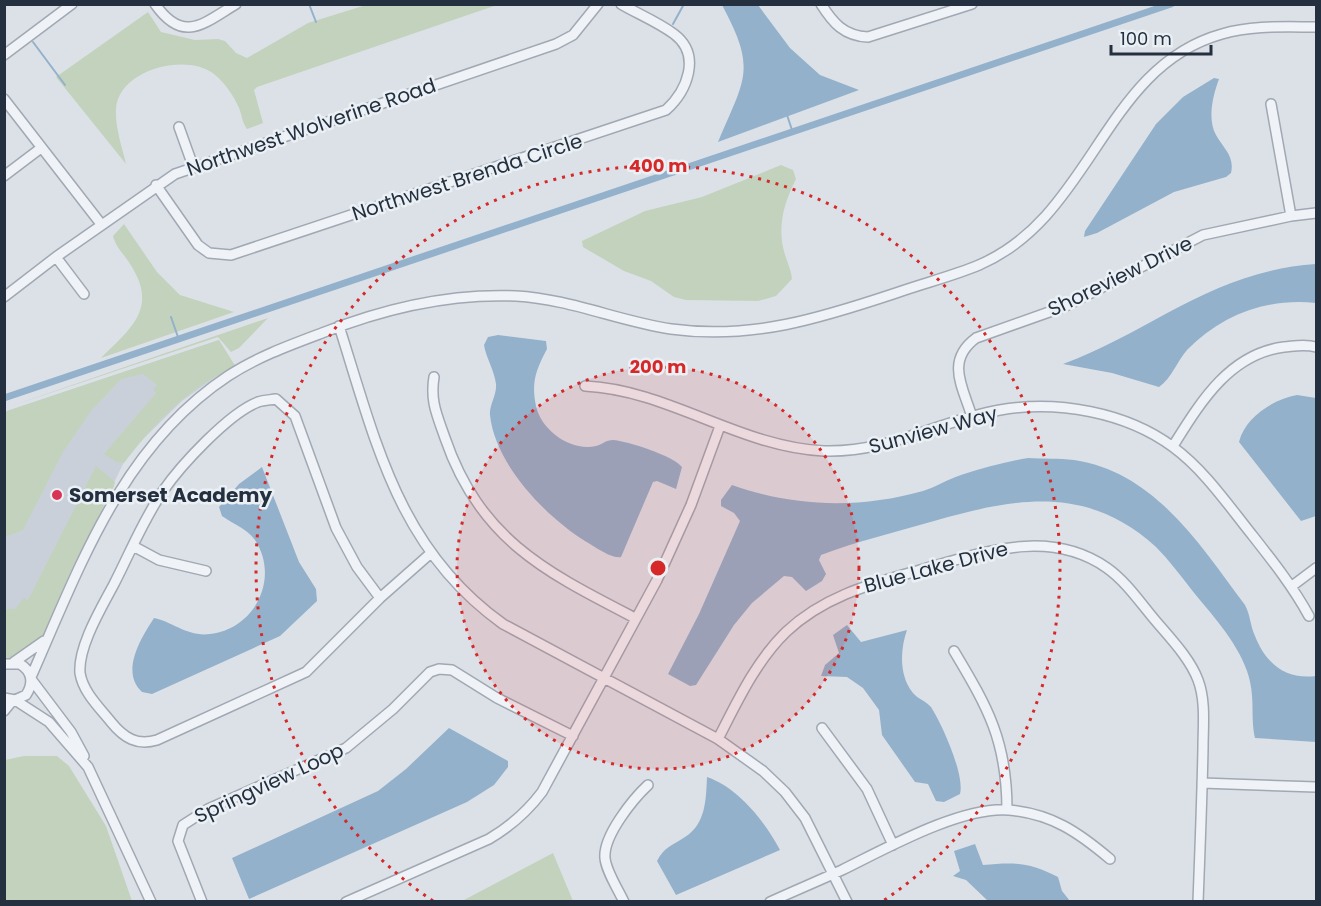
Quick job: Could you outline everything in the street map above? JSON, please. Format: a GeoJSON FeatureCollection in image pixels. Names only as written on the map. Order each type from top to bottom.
{"type":"FeatureCollection","features":[{"type":"Feature","properties":{"kind":"street"},"geometry":{"type":"LineString","coordinates":[[4,56],[72,4]]}},
{"type":"Feature","properties":{"kind":"street"},"geometry":{"type":"LineString","coordinates":[[155,4],[165,18],[185,28],[201,26],[236,4]]}},
{"type":"Feature","properties":{"kind":"street","name":"Northwest Wolverine Road"},"geometry":{"type":"LineString","coordinates":[[4,297],[156,185],[193,165],[556,44],[573,35],[598,4]]}},
{"type":"Feature","properties":{"kind":"street","name":"Northwest Brenda Circle"},"geometry":{"type":"LineString","coordinates":[[156,185],[198,245],[209,253],[231,255],[666,110],[686,87],[690,70],[685,50],[676,35],[621,4]]}},
{"type":"Feature","properties":{"kind":"street"},"geometry":{"type":"LineString","coordinates":[[821,4],[840,28],[853,35],[868,37],[972,4]]}},
{"type":"Feature","properties":{"kind":"street"},"geometry":{"type":"LineString","coordinates":[[4,711],[11,700],[26,695],[46,639],[136,464],[168,427],[207,391],[230,375],[277,351],[339,327],[443,297],[480,296],[559,300],[641,322],[711,332],[762,329],[816,320],[978,265],[1009,250],[1044,220],[1130,98],[1158,68],[1176,56],[1221,34],[1266,27],[1317,27]]}},
{"type":"Feature","properties":{"kind":"street"},"geometry":{"type":"LineString","coordinates":[[4,99],[101,224]]}},
{"type":"Feature","properties":{"kind":"street"},"geometry":{"type":"LineString","coordinates":[[1271,104],[1291,216]]}},
{"type":"Feature","properties":{"kind":"street"},"geometry":{"type":"LineString","coordinates":[[179,127],[193,165]]}},
{"type":"Feature","properties":{"kind":"street"},"geometry":{"type":"LineString","coordinates":[[4,176],[41,148]]}},
{"type":"Feature","properties":{"kind":"street","name":"Shoreview Drive"},"geometry":{"type":"LineString","coordinates":[[972,417],[959,376],[958,360],[965,346],[976,338],[1066,306],[1203,235],[1291,216],[1317,213]]}},
{"type":"Feature","properties":{"kind":"street"},"geometry":{"type":"LineString","coordinates":[[56,257],[84,294]]}},
{"type":"Feature","properties":{"kind":"street"},"geometry":{"type":"LineString","coordinates":[[339,327],[393,490],[431,553],[482,609],[503,624],[718,739],[763,771],[785,792],[805,818],[835,873],[847,902]]}},
{"type":"Feature","properties":{"kind":"street"},"geometry":{"type":"LineString","coordinates":[[1173,446],[1225,373],[1245,359],[1272,349],[1305,345],[1317,347]]}},
{"type":"Feature","properties":{"kind":"street"},"geometry":{"type":"LineString","coordinates":[[434,377],[431,396],[451,455],[462,479],[496,528],[531,560],[564,582],[635,618]]}},
{"type":"Feature","properties":{"kind":"street","name":"Sunview Way"},"geometry":{"type":"LineString","coordinates":[[585,386],[607,387],[645,396],[757,439],[791,447],[851,451],[883,446],[972,417],[1012,409],[1066,408],[1130,423],[1173,446],[1223,498],[1292,586],[1309,616]]}},
{"type":"Feature","properties":{"kind":"street"},"geometry":{"type":"LineString","coordinates":[[380,598],[357,567],[336,528],[295,416],[276,399],[258,402],[243,412],[187,461],[162,492],[95,620],[80,670],[85,690],[119,733],[136,742],[157,740],[306,672],[380,598],[431,553]]}},
{"type":"Feature","properties":{"kind":"street"},"geometry":{"type":"LineString","coordinates":[[346,902],[489,839],[509,827],[542,792],[657,580],[691,505],[720,426]]}},
{"type":"Feature","properties":{"kind":"street","name":"Blue Lake Drive"},"geometry":{"type":"LineString","coordinates":[[718,739],[747,685],[771,648],[787,632],[825,603],[847,591],[1004,547],[1032,544],[1056,547],[1107,568],[1128,587],[1191,667],[1202,696],[1198,902]]}},
{"type":"Feature","properties":{"kind":"street"},"geometry":{"type":"LineString","coordinates":[[133,546],[159,560],[206,571]]}},
{"type":"Feature","properties":{"kind":"street"},"geometry":{"type":"LineString","coordinates":[[1292,586],[1317,568]]}},
{"type":"Feature","properties":{"kind":"street"},"geometry":{"type":"LineString","coordinates":[[8,663],[34,650],[46,639]]}},
{"type":"Feature","properties":{"kind":"street"},"geometry":{"type":"LineString","coordinates":[[954,651],[978,690],[1000,742],[1006,765],[1007,810]]}},
{"type":"Feature","properties":{"kind":"street"},"geometry":{"type":"LineString","coordinates":[[8,663],[25,667],[71,732],[151,902]]}},
{"type":"Feature","properties":{"kind":"street","name":"Springview Loop"},"geometry":{"type":"LineString","coordinates":[[202,902],[178,841],[183,825],[207,809],[346,748],[393,709],[430,672],[439,669],[452,670],[497,698],[573,736]]}},
{"type":"Feature","properties":{"kind":"street"},"geometry":{"type":"LineString","coordinates":[[11,700],[49,722],[88,767]]}},
{"type":"Feature","properties":{"kind":"street"},"geometry":{"type":"LineString","coordinates":[[822,728],[867,789],[893,845]]}},
{"type":"Feature","properties":{"kind":"street"},"geometry":{"type":"LineString","coordinates":[[1202,783],[1317,787]]}},
{"type":"Feature","properties":{"kind":"street"},"geometry":{"type":"LineString","coordinates":[[624,902],[604,859],[606,848],[630,802],[648,785]]}},
{"type":"Feature","properties":{"kind":"street"},"geometry":{"type":"LineString","coordinates":[[770,902],[893,845],[975,813],[1007,810],[1033,813],[1070,828],[1110,859]]}},
{"type":"Feature","properties":{"kind":"shaded area","name":"Somerset Academy"},"geometry":{"type":"Polygon","coordinates":[[[219,340],[231,371],[217,376],[182,401],[141,441],[124,462],[69,575],[41,640],[8,658],[4,657],[4,412],[219,340]]]}},
{"type":"Feature","properties":{"kind":"green space"},"geometry":{"type":"Polygon","coordinates":[[[366,5],[497,5],[257,87],[254,90],[263,123],[247,129],[234,99],[214,74],[202,68],[171,65],[141,75],[128,84],[120,95],[116,109],[119,137],[126,164],[56,77],[148,12],[161,32],[195,40],[225,41],[236,53],[247,58],[308,23],[366,5]]]}},
{"type":"Feature","properties":{"kind":"green space"},"geometry":{"type":"Polygon","coordinates":[[[781,165],[793,170],[796,179],[786,204],[781,229],[783,247],[792,279],[776,296],[758,301],[686,300],[674,297],[651,281],[624,271],[583,247],[582,241],[645,211],[702,197],[781,165]]]}},
{"type":"Feature","properties":{"kind":"green space"},"geometry":{"type":"Polygon","coordinates":[[[124,224],[157,272],[180,295],[234,312],[101,358],[131,327],[138,316],[141,305],[142,293],[138,279],[113,236],[124,224]]]}},
{"type":"Feature","properties":{"kind":"green space"},"geometry":{"type":"Polygon","coordinates":[[[268,318],[239,348],[231,352],[218,337],[5,408],[268,318]]]}},
{"type":"Feature","properties":{"kind":"green space"},"geometry":{"type":"Polygon","coordinates":[[[219,340],[236,367],[202,385],[177,404],[144,438],[124,463],[116,462],[104,454],[156,393],[153,389],[157,385],[143,374],[121,379],[91,411],[63,452],[23,530],[5,537],[4,412],[219,340]]]}},
{"type":"Feature","properties":{"kind":"green space"},"geometry":{"type":"Polygon","coordinates":[[[96,466],[115,482],[114,486],[69,575],[41,640],[13,659],[5,657],[4,609],[15,609],[24,598],[28,600],[96,466]]]}},
{"type":"Feature","properties":{"kind":"green space"},"geometry":{"type":"Polygon","coordinates":[[[24,756],[57,756],[69,766],[106,826],[132,901],[5,901],[5,760],[24,756]]]}},
{"type":"Feature","properties":{"kind":"green space"},"geometry":{"type":"Polygon","coordinates":[[[553,853],[573,901],[462,901],[553,853]]]}},
{"type":"Feature","properties":{"kind":"water"},"geometry":{"type":"Polygon","coordinates":[[[722,5],[758,5],[790,48],[820,75],[859,90],[718,142],[735,103],[743,74],[740,45],[722,5]]]}},
{"type":"Feature","properties":{"kind":"water"},"geometry":{"type":"Polygon","coordinates":[[[1214,78],[1219,79],[1211,114],[1213,129],[1228,152],[1232,167],[1231,173],[1226,177],[1174,192],[1097,233],[1084,237],[1085,231],[1156,124],[1183,97],[1214,78]]]}},
{"type":"Feature","properties":{"kind":"water"},"geometry":{"type":"Polygon","coordinates":[[[1316,264],[1316,303],[1280,303],[1246,311],[1230,318],[1201,337],[1187,350],[1159,387],[1112,373],[1063,364],[1096,350],[1215,290],[1279,269],[1316,264]]]}},
{"type":"Feature","properties":{"kind":"water"},"geometry":{"type":"Polygon","coordinates":[[[498,335],[546,341],[547,349],[536,376],[534,390],[536,406],[544,423],[558,437],[577,446],[586,447],[611,440],[629,443],[670,458],[682,467],[676,489],[657,481],[653,482],[621,557],[612,556],[598,549],[554,518],[524,487],[501,452],[490,415],[496,384],[484,345],[488,337],[498,335]]]}},
{"type":"Feature","properties":{"kind":"water"},"geometry":{"type":"Polygon","coordinates":[[[1297,395],[1316,398],[1316,516],[1301,521],[1239,442],[1242,433],[1254,417],[1270,405],[1297,395]]]}},
{"type":"Feature","properties":{"kind":"water"},"geometry":{"type":"Polygon","coordinates":[[[1028,458],[1074,460],[1103,467],[1129,479],[1152,495],[1173,515],[1211,559],[1245,605],[1253,632],[1271,662],[1278,668],[1295,675],[1316,676],[1316,742],[1255,738],[1250,680],[1242,660],[1222,628],[1165,557],[1130,527],[1104,513],[1077,505],[1050,502],[993,506],[863,541],[821,555],[819,560],[826,574],[822,581],[806,591],[792,577],[784,576],[752,603],[734,625],[696,685],[690,686],[668,674],[699,614],[740,521],[734,513],[721,506],[721,500],[732,485],[779,498],[803,501],[851,503],[875,501],[923,491],[961,475],[1028,458]]]}},
{"type":"Feature","properties":{"kind":"water"},"geometry":{"type":"Polygon","coordinates":[[[262,467],[299,562],[316,589],[317,601],[280,636],[152,694],[142,692],[133,675],[133,665],[139,645],[154,618],[195,633],[210,634],[240,623],[259,599],[264,585],[265,570],[262,555],[255,540],[244,529],[222,516],[219,507],[239,484],[262,467]]]}},
{"type":"Feature","properties":{"kind":"water"},"geometry":{"type":"Polygon","coordinates":[[[847,625],[861,642],[907,630],[902,654],[905,679],[913,693],[931,707],[941,725],[956,763],[961,786],[960,794],[944,802],[936,801],[928,784],[915,782],[882,735],[879,710],[863,688],[847,677],[821,676],[825,665],[839,653],[833,635],[847,625]]]}},
{"type":"Feature","properties":{"kind":"water"},"geometry":{"type":"Polygon","coordinates":[[[449,728],[508,761],[508,767],[494,785],[467,802],[249,899],[232,858],[378,791],[406,769],[449,728]]]}},
{"type":"Feature","properties":{"kind":"water"},"geometry":{"type":"Polygon","coordinates":[[[707,777],[730,789],[750,807],[767,828],[780,850],[676,895],[657,861],[666,849],[692,832],[697,825],[704,810],[707,777]]]}},
{"type":"Feature","properties":{"kind":"water"},"geometry":{"type":"Polygon","coordinates":[[[975,844],[983,865],[1021,864],[1038,868],[1058,877],[1062,891],[1070,901],[988,901],[966,880],[953,876],[960,871],[954,851],[975,844]]]}},
{"type":"Feature","properties":{"kind":"waterway"},"geometry":{"type":"LineString","coordinates":[[309,4],[316,22]]}},
{"type":"Feature","properties":{"kind":"waterway"},"geometry":{"type":"LineString","coordinates":[[673,24],[684,4]]}},
{"type":"Feature","properties":{"kind":"waterway"},"geometry":{"type":"LineString","coordinates":[[4,398],[1171,4]]}},
{"type":"Feature","properties":{"kind":"waterway"},"geometry":{"type":"LineString","coordinates":[[33,42],[65,85]]}},
{"type":"Feature","properties":{"kind":"waterway"},"geometry":{"type":"LineString","coordinates":[[787,115],[793,133]]}},
{"type":"Feature","properties":{"kind":"waterway"},"geometry":{"type":"LineString","coordinates":[[171,317],[179,340]]}},
{"type":"Feature","properties":{"kind":"place","name":"Somerset Academy"},"geometry":{"type":"Point","coordinates":[57,495]}}]}
